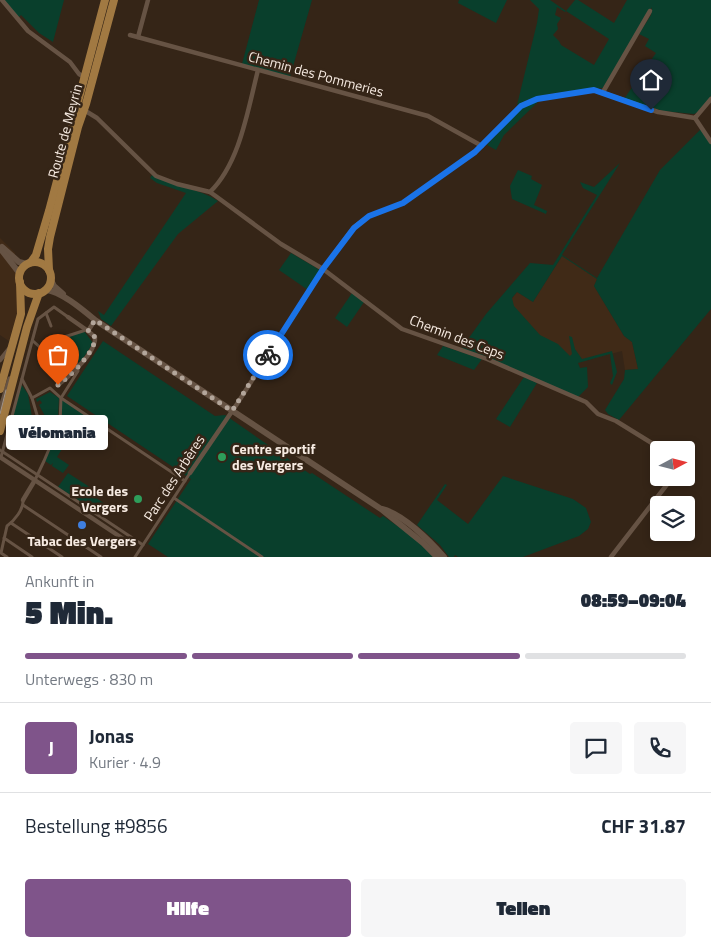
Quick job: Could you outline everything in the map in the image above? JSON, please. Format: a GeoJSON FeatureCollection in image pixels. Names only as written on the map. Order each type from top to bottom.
{"type":"FeatureCollection","features":[{"type":"Feature","properties":{"kind":"main road","name":"Route de Meyrin"},"geometry":{"type":"LineString","coordinates":[[29,263],[36,255],[49,211],[104,0]]}},
{"type":"Feature","properties":{"kind":"main road","name":"Route de Meyrin"},"geometry":{"type":"LineString","coordinates":[[49,270],[48,249],[50,237],[78,127],[114,0]]}},
{"type":"Feature","properties":{"kind":"main road"},"geometry":{"type":"LineString","coordinates":[[0,247],[19,262],[40,263],[49,270],[54,286],[95,320],[381,509],[418,538],[437,557]]}},
{"type":"Feature","properties":{"kind":"main road"},"geometry":{"type":"LineString","coordinates":[[0,247],[27,292],[52,291],[71,302]]}},
{"type":"Feature","properties":{"kind":"main road"},"geometry":{"type":"LineString","coordinates":[[2,393],[21,310],[20,278],[22,268],[29,263]]}},
{"type":"Feature","properties":{"kind":"main road"},"geometry":{"type":"LineString","coordinates":[[0,431],[28,321],[42,292],[51,280]]}},
{"type":"Feature","properties":{"kind":"main road"},"geometry":{"type":"LineString","coordinates":[[381,509],[391,512],[408,523],[444,557]]}},
{"type":"Feature","properties":{"kind":"street"},"geometry":{"type":"LineString","coordinates":[[2,0],[28,31],[70,62],[78,74],[84,77]]}},
{"type":"Feature","properties":{"kind":"street"},"geometry":{"type":"LineString","coordinates":[[138,37],[148,0]]}},
{"type":"Feature","properties":{"kind":"street"},"geometry":{"type":"LineString","coordinates":[[650,11],[603,92],[623,101],[658,112],[695,118],[711,142]]}},
{"type":"Feature","properties":{"kind":"street","name":"Chemin des Pommeries"},"geometry":{"type":"LineString","coordinates":[[130,36],[428,116],[482,146]]}},
{"type":"Feature","properties":{"kind":"street"},"geometry":{"type":"LineString","coordinates":[[210,192],[223,176],[237,149],[258,70]]}},
{"type":"Feature","properties":{"kind":"street","name":"Parc des Arbères"},"geometry":{"type":"LineString","coordinates":[[135,557],[323,269],[361,221],[403,203],[482,146],[514,112],[527,102],[589,90],[603,92]]}},
{"type":"Feature","properties":{"kind":"street"},"geometry":{"type":"LineString","coordinates":[[695,118],[711,99]]}},
{"type":"Feature","properties":{"kind":"street","name":"Chemin des Ceps"},"geometry":{"type":"LineString","coordinates":[[84,110],[97,118],[156,176],[177,184],[210,192],[281,244],[323,269],[402,329],[487,359],[584,402],[598,414],[616,420],[650,442]]}},
{"type":"Feature","properties":{"kind":"street"},"geometry":{"type":"LineString","coordinates":[[33,341],[42,349],[45,359],[59,385],[78,367],[96,341],[95,337],[87,330],[54,307],[38,319],[0,457],[122,538]]}},
{"type":"Feature","properties":{"kind":"street"},"geometry":{"type":"LineString","coordinates":[[46,313],[51,326]]}},
{"type":"Feature","properties":{"kind":"street"},"geometry":{"type":"LineString","coordinates":[[42,349],[58,339],[87,330],[95,320]]}},
{"type":"Feature","properties":{"kind":"street"},"geometry":{"type":"LineString","coordinates":[[7,557],[1,553],[7,526],[11,523],[38,474],[60,423],[61,398],[78,371],[78,367],[69,349],[58,339]]}},
{"type":"Feature","properties":{"kind":"street"},"geometry":{"type":"LineString","coordinates":[[0,360],[13,342]]}},
{"type":"Feature","properties":{"kind":"street"},"geometry":{"type":"LineString","coordinates":[[0,410],[2,393],[17,362]]}},
{"type":"Feature","properties":{"kind":"street"},"geometry":{"type":"LineString","coordinates":[[22,379],[44,428],[60,423]]}},
{"type":"Feature","properties":{"kind":"street"},"geometry":{"type":"LineString","coordinates":[[32,398],[50,388],[61,398],[185,481]]}},
{"type":"Feature","properties":{"kind":"street"},"geometry":{"type":"LineString","coordinates":[[1,450],[143,544]]}},
{"type":"Feature","properties":{"kind":"street"},"geometry":{"type":"LineString","coordinates":[[611,557],[666,486]]}},
{"type":"Feature","properties":{"kind":"street"},"geometry":{"type":"LineString","coordinates":[[174,498],[262,557]]}},
{"type":"Feature","properties":{"kind":"street"},"geometry":{"type":"LineString","coordinates":[[23,502],[101,557]]}},
{"type":"Feature","properties":{"kind":"street"},"geometry":{"type":"LineString","coordinates":[[11,523],[62,557]]}},
{"type":"Feature","properties":{"kind":"street"},"geometry":{"type":"LineString","coordinates":[[4,538],[32,557]]}},
{"type":"Feature","properties":{"kind":"shaded area"},"geometry":{"type":"Polygon","coordinates":[[[0,238],[15,253],[19,306],[9,341],[0,335],[0,238]]]}},
{"type":"Feature","properties":{"kind":"shaded area"},"geometry":{"type":"Polygon","coordinates":[[[562,256],[597,279],[594,286],[624,336],[632,342],[638,369],[625,370],[622,351],[576,363],[538,340],[508,304],[517,292],[533,302],[562,256]]]}},
{"type":"Feature","properties":{"kind":"green space"},"geometry":{"type":"Polygon","coordinates":[[[4,0],[64,0],[53,42],[39,33],[21,15],[18,18],[4,0]]]}},
{"type":"Feature","properties":{"kind":"green space"},"geometry":{"type":"Polygon","coordinates":[[[259,0],[312,0],[290,77],[242,64],[259,0]]]}},
{"type":"Feature","properties":{"kind":"green space"},"geometry":{"type":"Polygon","coordinates":[[[459,0],[507,0],[496,23],[458,3],[459,0]]]}},
{"type":"Feature","properties":{"kind":"green space"},"geometry":{"type":"Polygon","coordinates":[[[530,0],[550,0],[566,11],[575,0],[578,0],[614,23],[627,0],[711,0],[711,96],[700,111],[694,114],[663,111],[624,99],[656,53],[645,46],[649,39],[639,34],[651,15],[652,7],[603,88],[548,94],[517,105],[539,9],[530,0]],[[557,7],[555,15],[561,18],[557,24],[558,29],[553,35],[561,45],[594,65],[609,39],[557,7]]]}},
{"type":"Feature","properties":{"kind":"green space"},"geometry":{"type":"Polygon","coordinates":[[[539,101],[504,135],[496,150],[487,145],[520,109],[539,101]]]}},
{"type":"Feature","properties":{"kind":"green space"},"geometry":{"type":"Polygon","coordinates":[[[701,129],[711,144],[711,309],[619,420],[608,414],[605,410],[624,379],[625,370],[638,369],[632,342],[624,336],[594,286],[597,279],[562,256],[533,302],[517,292],[512,298],[514,306],[540,335],[558,344],[570,356],[572,354],[569,336],[572,337],[575,349],[582,359],[612,351],[617,372],[612,385],[610,383],[613,376],[610,354],[578,363],[580,368],[587,367],[588,387],[578,397],[461,349],[486,314],[530,263],[553,265],[597,195],[583,188],[580,182],[594,187],[620,163],[562,255],[597,278],[660,170],[701,129]]]}},
{"type":"Feature","properties":{"kind":"green space"},"geometry":{"type":"Polygon","coordinates":[[[518,170],[532,176],[531,179],[542,185],[534,205],[547,211],[546,214],[512,199],[510,186],[518,170]]]}},
{"type":"Feature","properties":{"kind":"green space"},"geometry":{"type":"Polygon","coordinates":[[[152,175],[202,193],[218,201],[178,234],[111,326],[101,319],[98,311],[104,315],[186,193],[157,183],[150,178],[152,175]]]}},
{"type":"Feature","properties":{"kind":"green space"},"geometry":{"type":"Polygon","coordinates":[[[291,253],[320,270],[308,290],[279,270],[291,253]]]}},
{"type":"Feature","properties":{"kind":"green space"},"geometry":{"type":"Polygon","coordinates":[[[352,293],[364,302],[347,327],[335,318],[352,293]]]}},
{"type":"Feature","properties":{"kind":"green space"},"geometry":{"type":"Polygon","coordinates":[[[84,331],[93,343],[82,360],[77,363],[69,348],[62,342],[84,331]]]}},
{"type":"Feature","properties":{"kind":"green space","name":"Centre sportif des Vergers"},"geometry":{"type":"Polygon","coordinates":[[[103,341],[215,416],[225,415],[310,474],[312,473],[380,518],[383,516],[412,536],[434,557],[168,557],[148,544],[191,479],[67,396],[103,341]]]}},
{"type":"Feature","properties":{"kind":"green space"},"geometry":{"type":"Polygon","coordinates":[[[61,343],[68,349],[76,364],[58,380],[46,357],[49,348],[61,343]]]}},
{"type":"Feature","properties":{"kind":"green space"},"geometry":{"type":"Polygon","coordinates":[[[443,346],[482,359],[474,370],[437,355],[443,346]]]}},
{"type":"Feature","properties":{"kind":"green space"},"geometry":{"type":"Polygon","coordinates":[[[524,377],[537,383],[510,427],[496,419],[524,377]]]}},
{"type":"Feature","properties":{"kind":"green space"},"geometry":{"type":"Polygon","coordinates":[[[21,384],[28,394],[32,417],[11,428],[12,420],[16,420],[17,416],[13,415],[21,384]]]}},
{"type":"Feature","properties":{"kind":"green space"},"geometry":{"type":"Polygon","coordinates":[[[50,392],[59,398],[58,417],[48,422],[49,417],[46,418],[39,405],[42,403],[40,400],[37,402],[36,399],[50,392]]]}},
{"type":"Feature","properties":{"kind":"green space"},"geometry":{"type":"Polygon","coordinates":[[[62,400],[98,424],[89,438],[76,429],[62,423],[62,400]]]}},
{"type":"Feature","properties":{"kind":"green space"},"geometry":{"type":"Polygon","coordinates":[[[61,424],[76,430],[89,439],[85,444],[71,435],[57,457],[69,465],[63,473],[52,466],[53,463],[51,465],[45,461],[61,424]]]}},
{"type":"Feature","properties":{"kind":"green space"},"geometry":{"type":"Polygon","coordinates":[[[68,473],[99,493],[96,498],[110,507],[103,516],[58,487],[68,473]]]}},
{"type":"Feature","properties":{"kind":"green space"},"geometry":{"type":"Polygon","coordinates":[[[503,476],[573,499],[586,508],[591,522],[588,529],[579,536],[523,557],[458,557],[455,555],[454,557],[449,557],[440,545],[417,525],[445,484],[447,485],[437,500],[468,524],[503,476]]]}},
{"type":"Feature","properties":{"kind":"tram line"},"geometry":{"type":"LineString","coordinates":[[0,414],[6,390]]}},
{"type":"Feature","properties":{"kind":"way so far"},"geometry":{"type":"LineString","coordinates":[[58,385],[83,362],[96,341],[95,337],[88,331],[95,320],[232,411],[268,355]]}},
{"type":"Feature","properties":{"kind":"place","name":"Vélomania"},"geometry":{"type":"Point","coordinates":[58,385]}},
{"type":"Feature","properties":{"kind":"place","name":"Centre sportif des Vergers"},"geometry":{"type":"Point","coordinates":[222,457]}},
{"type":"Feature","properties":{"kind":"place","name":"Ecole des Vergers"},"geometry":{"type":"Point","coordinates":[138,499]}},
{"type":"Feature","properties":{"kind":"place","name":"Tabac des Vergers"},"geometry":{"type":"Point","coordinates":[82,525]}},
{"type":"Feature","properties":{"kind":"route"},"geometry":{"type":"LineString","coordinates":[[268,355],[323,269],[361,221],[403,203],[475,152],[514,112],[527,102],[594,90],[651,110]]}}]}
